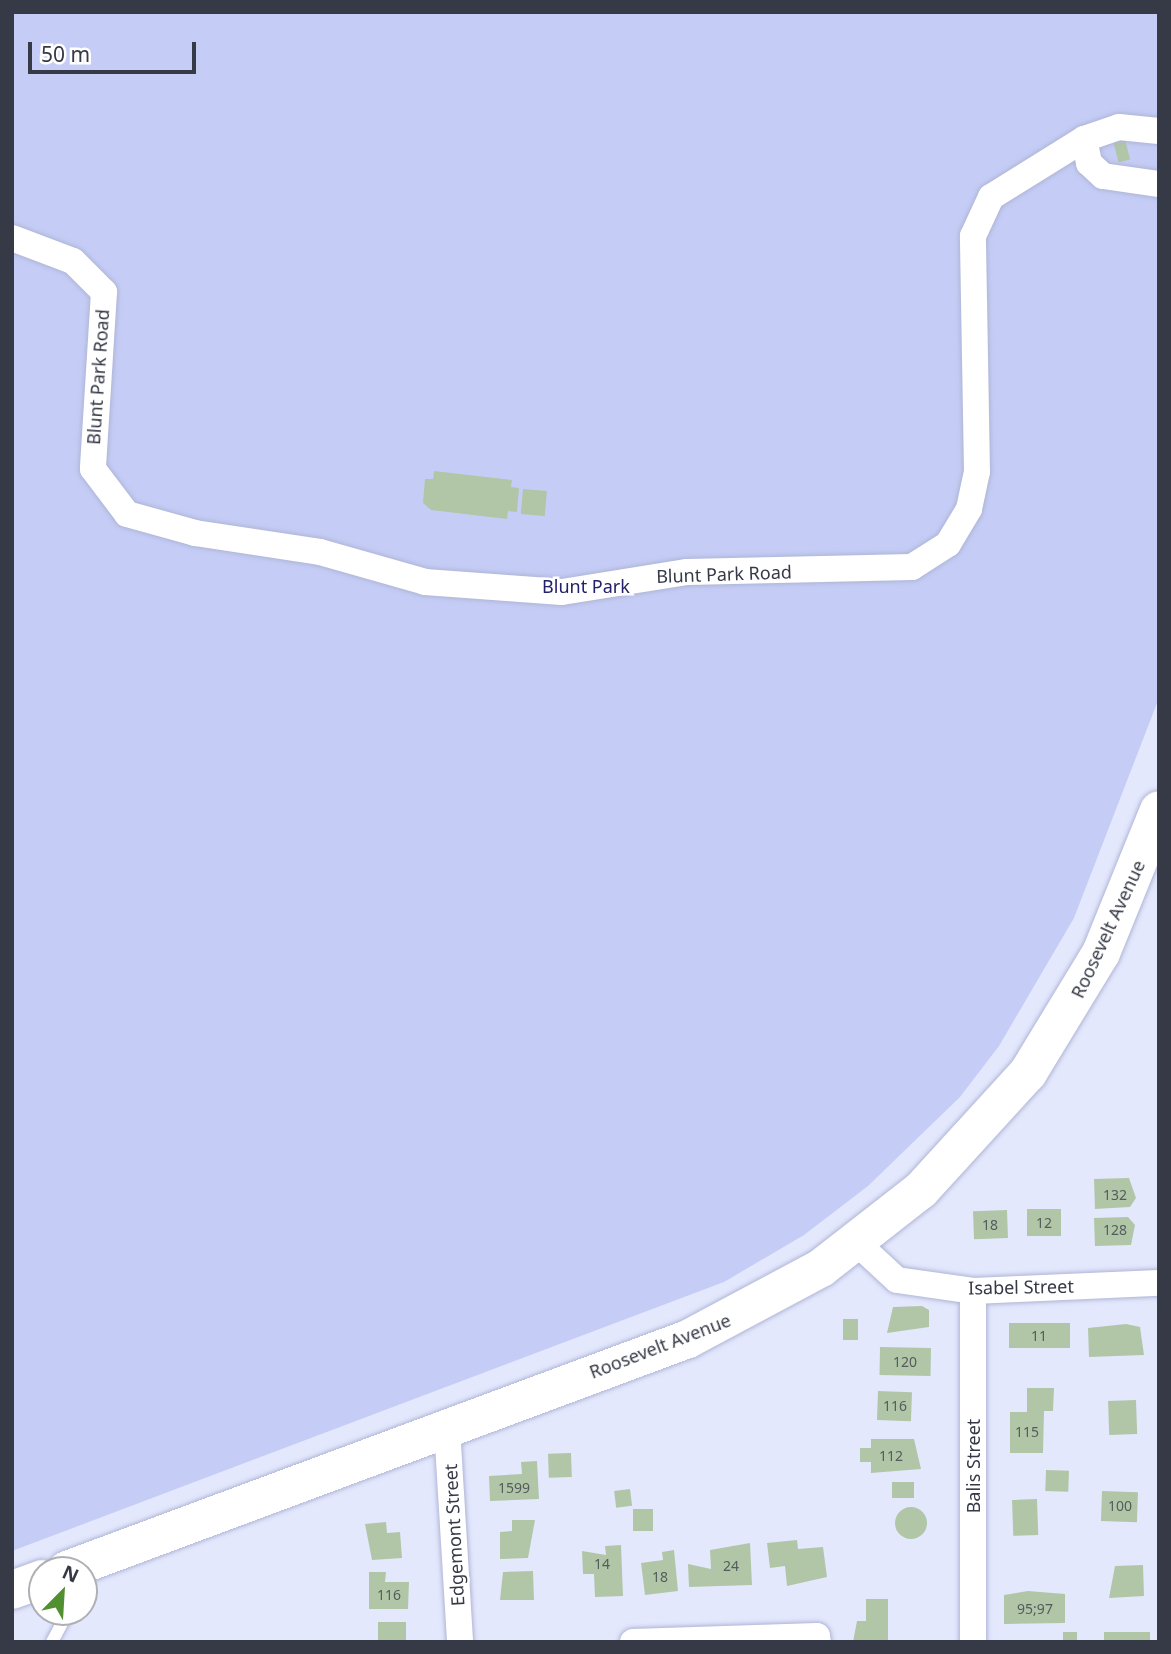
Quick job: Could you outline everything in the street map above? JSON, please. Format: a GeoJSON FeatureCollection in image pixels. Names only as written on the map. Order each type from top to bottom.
{"type":"FeatureCollection","features":[{"type":"Feature","properties":{"kind":"main road","name":"Roosevelt Avenue"},"geometry":{"type":"LineString","coordinates":[[98,1559],[721,1324],[857,1243],[950,1161],[1050,1041],[1101,953],[1159,810]]}},
{"type":"Feature","properties":{"kind":"street","name":"Blunt Park Road"},"geometry":{"type":"LineString","coordinates":[[12,238],[73,261],[104,292],[93,469],[127,514],[195,533],[320,552],[425,582],[562,592],[687,572],[912,567],[948,544],[969,509],[977,472],[974,236],[991,197],[1084,139],[1119,127],[1159,131]]}},
{"type":"Feature","properties":{"kind":"street"},"geometry":{"type":"LineString","coordinates":[[1084,139],[1089,163],[1103,176],[1159,184]]}},
{"type":"Feature","properties":{"kind":"street","name":"Isabel Street"},"geometry":{"type":"LineString","coordinates":[[857,1243],[897,1280],[973,1291],[1159,1283]]}},
{"type":"Feature","properties":{"kind":"street","name":"Balis Street"},"geometry":{"type":"LineString","coordinates":[[973,1291],[973,1642]]}},
{"type":"Feature","properties":{"kind":"street","name":"Edgemont Street"},"geometry":{"type":"LineString","coordinates":[[447,1428],[460,1642]]}},
{"type":"Feature","properties":{"kind":"street"},"geometry":{"type":"LineString","coordinates":[[633,1642],[817,1636],[818,1642]]}},
{"type":"Feature","properties":{"kind":"lane"},"geometry":{"type":"LineString","coordinates":[[52,1642],[61,1626]]}},
{"type":"Feature","properties":{"kind":"green space","name":"Blunt Park"},"geometry":{"type":"Polygon","coordinates":[[[12,12],[1159,12],[1159,698],[1074,918],[999,1046],[960,1097],[868,1186],[804,1235],[724,1282],[12,1551],[12,12]]]}},
{"type":"Feature","properties":{"kind":"building"},"geometry":{"type":"Polygon","coordinates":[[[1125,139],[1130,159],[1118,162],[1113,142],[1125,139]]]}},
{"type":"Feature","properties":{"kind":"building"},"geometry":{"type":"Polygon","coordinates":[[[434,471],[512,480],[511,487],[519,488],[517,512],[508,511],[507,519],[431,510],[423,503],[425,479],[433,479],[434,471]]]}},
{"type":"Feature","properties":{"kind":"building"},"geometry":{"type":"Polygon","coordinates":[[[523,489],[547,491],[545,516],[521,514],[523,489]]]}},
{"type":"Feature","properties":{"kind":"building"},"geometry":{"type":"Polygon","coordinates":[[[1129,1178],[1136,1198],[1130,1207],[1095,1209],[1094,1179],[1129,1178]]]}},
{"type":"Feature","properties":{"kind":"building"},"geometry":{"type":"Polygon","coordinates":[[[1027,1209],[1061,1209],[1061,1236],[1027,1236],[1027,1209]]]}},
{"type":"Feature","properties":{"kind":"building"},"geometry":{"type":"Polygon","coordinates":[[[1007,1210],[1008,1238],[974,1239],[973,1211],[1007,1210]]]}},
{"type":"Feature","properties":{"kind":"building"},"geometry":{"type":"Polygon","coordinates":[[[1128,1217],[1135,1225],[1131,1245],[1095,1246],[1094,1218],[1128,1217]]]}},
{"type":"Feature","properties":{"kind":"building"},"geometry":{"type":"Polygon","coordinates":[[[922,1306],[929,1310],[929,1327],[887,1333],[893,1307],[922,1306]]]}},
{"type":"Feature","properties":{"kind":"building"},"geometry":{"type":"Polygon","coordinates":[[[843,1319],[858,1319],[858,1340],[843,1340],[843,1319]]]}},
{"type":"Feature","properties":{"kind":"building"},"geometry":{"type":"Polygon","coordinates":[[[1009,1323],[1070,1323],[1070,1348],[1009,1348],[1009,1323]]]}},
{"type":"Feature","properties":{"kind":"building"},"geometry":{"type":"Polygon","coordinates":[[[1126,1324],[1140,1327],[1144,1355],[1089,1357],[1088,1328],[1126,1324]]]}},
{"type":"Feature","properties":{"kind":"building"},"geometry":{"type":"Polygon","coordinates":[[[880,1347],[931,1348],[931,1376],[880,1375],[880,1347]]]}},
{"type":"Feature","properties":{"kind":"building"},"geometry":{"type":"Polygon","coordinates":[[[1027,1388],[1054,1388],[1053,1411],[1044,1411],[1043,1453],[1010,1453],[1010,1412],[1027,1412],[1027,1388]]]}},
{"type":"Feature","properties":{"kind":"building"},"geometry":{"type":"Polygon","coordinates":[[[878,1391],[912,1392],[911,1421],[877,1420],[878,1391]]]}},
{"type":"Feature","properties":{"kind":"building"},"geometry":{"type":"Polygon","coordinates":[[[1136,1400],[1137,1434],[1109,1435],[1108,1401],[1136,1400]]]}},
{"type":"Feature","properties":{"kind":"building"},"geometry":{"type":"Polygon","coordinates":[[[871,1439],[914,1439],[921,1469],[871,1473],[871,1462],[860,1462],[860,1448],[871,1448],[871,1439]]]}},
{"type":"Feature","properties":{"kind":"building"},"geometry":{"type":"Polygon","coordinates":[[[571,1453],[572,1477],[549,1478],[548,1454],[571,1453]]]}},
{"type":"Feature","properties":{"kind":"building"},"geometry":{"type":"Polygon","coordinates":[[[537,1461],[539,1499],[490,1501],[489,1476],[522,1474],[521,1462],[537,1461]]]}},
{"type":"Feature","properties":{"kind":"building"},"geometry":{"type":"Polygon","coordinates":[[[1046,1470],[1069,1471],[1068,1492],[1045,1491],[1046,1470]]]}},
{"type":"Feature","properties":{"kind":"building"},"geometry":{"type":"Polygon","coordinates":[[[892,1482],[914,1482],[914,1498],[892,1498],[892,1482]]]}},
{"type":"Feature","properties":{"kind":"building"},"geometry":{"type":"Polygon","coordinates":[[[630,1489],[632,1506],[616,1508],[614,1491],[630,1489]]]}},
{"type":"Feature","properties":{"kind":"building"},"geometry":{"type":"Polygon","coordinates":[[[1102,1491],[1138,1492],[1137,1522],[1101,1521],[1102,1491]]]}},
{"type":"Feature","properties":{"kind":"building"},"geometry":{"type":"Polygon","coordinates":[[[1037,1499],[1038,1535],[1013,1536],[1012,1500],[1037,1499]]]}},
{"type":"Feature","properties":{"kind":"building"},"geometry":{"type":"Polygon","coordinates":[[[911,1507],[922,1512],[927,1523],[922,1534],[911,1539],[900,1534],[895,1523],[900,1512],[911,1507]]]}},
{"type":"Feature","properties":{"kind":"building"},"geometry":{"type":"Polygon","coordinates":[[[633,1509],[653,1509],[653,1531],[633,1531],[633,1509]]]}},
{"type":"Feature","properties":{"kind":"building"},"geometry":{"type":"Polygon","coordinates":[[[512,1520],[535,1520],[528,1558],[500,1559],[500,1532],[512,1531],[512,1520]]]}},
{"type":"Feature","properties":{"kind":"building"},"geometry":{"type":"Polygon","coordinates":[[[386,1522],[387,1533],[400,1532],[402,1558],[372,1560],[365,1524],[386,1522]]]}},
{"type":"Feature","properties":{"kind":"building"},"geometry":{"type":"Polygon","coordinates":[[[797,1540],[798,1549],[823,1547],[827,1577],[787,1586],[785,1566],[770,1568],[767,1543],[797,1540]]]}},
{"type":"Feature","properties":{"kind":"building"},"geometry":{"type":"Polygon","coordinates":[[[750,1543],[752,1585],[689,1587],[688,1564],[711,1569],[710,1550],[750,1543]]]}},
{"type":"Feature","properties":{"kind":"building"},"geometry":{"type":"Polygon","coordinates":[[[621,1545],[623,1596],[595,1597],[594,1574],[583,1574],[582,1551],[606,1555],[605,1546],[621,1545]]]}},
{"type":"Feature","properties":{"kind":"building"},"geometry":{"type":"Polygon","coordinates":[[[674,1550],[678,1591],[645,1595],[641,1563],[663,1560],[662,1552],[674,1550]]]}},
{"type":"Feature","properties":{"kind":"building"},"geometry":{"type":"Polygon","coordinates":[[[1143,1565],[1144,1596],[1109,1598],[1115,1566],[1143,1565]]]}},
{"type":"Feature","properties":{"kind":"building"},"geometry":{"type":"Polygon","coordinates":[[[533,1571],[534,1600],[500,1600],[503,1572],[533,1571]]]}},
{"type":"Feature","properties":{"kind":"building"},"geometry":{"type":"Polygon","coordinates":[[[369,1572],[386,1572],[385,1582],[409,1582],[408,1609],[369,1609],[369,1572]]]}},
{"type":"Feature","properties":{"kind":"building"},"geometry":{"type":"Polygon","coordinates":[[[1028,1591],[1065,1594],[1065,1623],[1004,1624],[1004,1595],[1028,1591]]]}},
{"type":"Feature","properties":{"kind":"building"},"geometry":{"type":"Polygon","coordinates":[[[866,1599],[888,1599],[888,1642],[853,1642],[857,1621],[866,1621],[866,1599]]]}},
{"type":"Feature","properties":{"kind":"building"},"geometry":{"type":"Polygon","coordinates":[[[378,1622],[406,1622],[406,1642],[378,1642],[378,1622]]]}},
{"type":"Feature","properties":{"kind":"building"},"geometry":{"type":"Polygon","coordinates":[[[1063,1632],[1077,1632],[1077,1642],[1063,1642],[1063,1632]]]}},
{"type":"Feature","properties":{"kind":"building"},"geometry":{"type":"Polygon","coordinates":[[[1104,1632],[1150,1632],[1150,1642],[1104,1642],[1104,1632]]]}}]}
